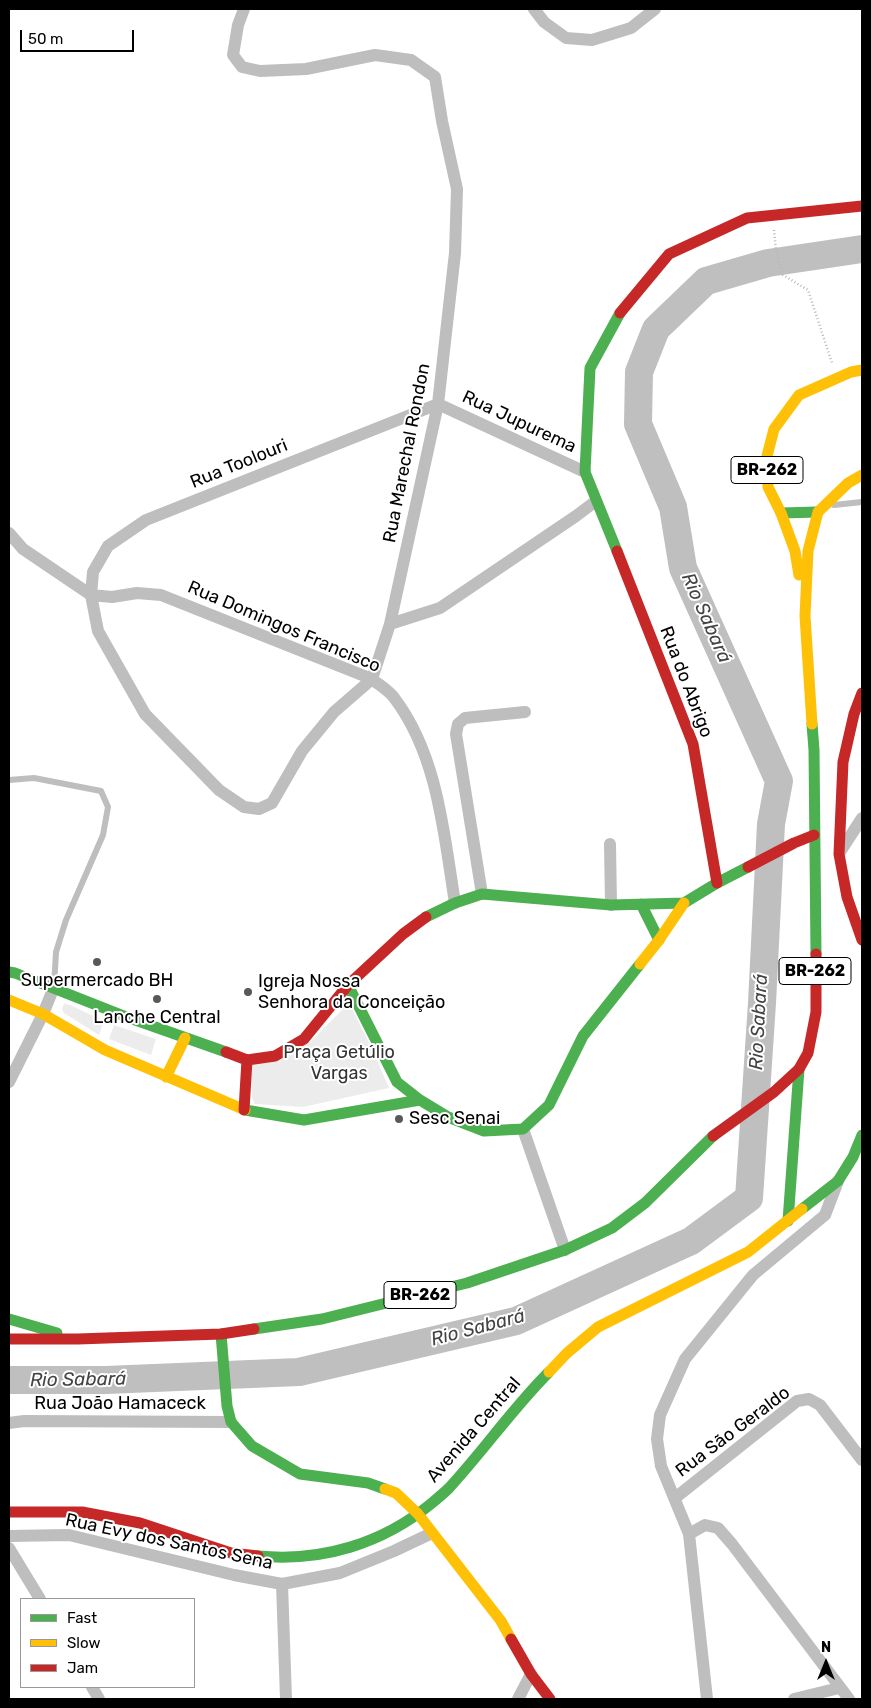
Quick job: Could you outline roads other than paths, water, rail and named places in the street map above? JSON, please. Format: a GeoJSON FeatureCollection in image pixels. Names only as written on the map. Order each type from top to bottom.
{"type":"FeatureCollection","features":[{"type":"Feature","properties":{"kind":"main road"},"geometry":{"type":"LineString","coordinates":[[586,472],[590,368],[616,318],[669,254],[747,218],[862,206]]}},
{"type":"Feature","properties":{"kind":"main road","name":"BR-262"},"geometry":{"type":"LineString","coordinates":[[9,1339],[78,1339],[221,1334],[322,1319],[467,1283],[565,1250],[612,1228],[645,1203],[716,1133],[774,1092],[800,1069],[808,1053],[816,1012],[814,750],[805,616],[795,552],[781,513],[768,487],[767,456],[774,428],[800,395],[851,372],[862,370]]}},
{"type":"Feature","properties":{"kind":"main road","name":"Rua do Abrigo"},"geometry":{"type":"LineString","coordinates":[[586,472],[693,744],[717,883]]}},
{"type":"Feature","properties":{"kind":"main road"},"geometry":{"type":"LineString","coordinates":[[781,513],[821,509],[848,482],[862,475]]}},
{"type":"Feature","properties":{"kind":"main road","name":"BR-262"},"geometry":{"type":"LineString","coordinates":[[805,616],[808,551],[821,509]]}},
{"type":"Feature","properties":{"kind":"main road"},"geometry":{"type":"LineString","coordinates":[[862,693],[854,714],[843,762],[839,854],[847,897],[862,940]]}},
{"type":"Feature","properties":{"kind":"main road"},"geometry":{"type":"LineString","coordinates":[[348,985],[396,1082],[420,1100],[448,1117],[484,1131],[523,1129],[549,1105],[583,1036],[659,940],[684,903],[794,842],[814,835]]}},
{"type":"Feature","properties":{"kind":"main road"},"geometry":{"type":"LineString","coordinates":[[9,972],[247,1060],[274,1056],[304,1040],[348,985],[402,934],[428,916],[455,903],[482,894],[612,905],[684,903]]}},
{"type":"Feature","properties":{"kind":"main road"},"geometry":{"type":"LineString","coordinates":[[641,904],[659,940]]}},
{"type":"Feature","properties":{"kind":"main road"},"geometry":{"type":"LineString","coordinates":[[9,1000],[43,1014],[105,1050],[244,1110],[304,1120],[420,1100]]}},
{"type":"Feature","properties":{"kind":"main road"},"geometry":{"type":"LineString","coordinates":[[166,1077],[185,1038]]}},
{"type":"Feature","properties":{"kind":"main road"},"geometry":{"type":"LineString","coordinates":[[244,1110],[247,1060]]}},
{"type":"Feature","properties":{"kind":"main road"},"geometry":{"type":"LineString","coordinates":[[788,1221],[800,1069]]}},
{"type":"Feature","properties":{"kind":"main road","name":"Avenida Central"},"geometry":{"type":"LineString","coordinates":[[9,1512],[82,1512],[140,1523],[231,1553],[282,1558],[325,1553],[363,1544],[392,1530],[418,1514],[448,1489],[529,1392],[567,1353],[598,1327],[748,1252],[838,1181],[853,1157],[862,1135]]}},
{"type":"Feature","properties":{"kind":"main road","name":"BR-262"},"geometry":{"type":"LineString","coordinates":[[9,1319],[78,1339]]}},
{"type":"Feature","properties":{"kind":"main road"},"geometry":{"type":"LineString","coordinates":[[221,1334],[227,1406],[231,1422],[252,1446],[300,1474],[368,1483],[396,1493],[418,1514],[501,1621],[532,1674],[550,1699]]}},
{"type":"Feature","properties":{"kind":"street","name":"Rua Marechal Rondon"},"geometry":{"type":"LineString","coordinates":[[244,9],[238,25],[233,55],[242,67],[260,71],[306,69],[375,55],[411,60],[435,77],[442,121],[457,189],[455,253],[438,404],[390,624],[372,679]]}},
{"type":"Feature","properties":{"kind":"street"},"geometry":{"type":"LineString","coordinates":[[534,9],[544,22],[566,38],[592,40],[631,28],[655,9]]}},
{"type":"Feature","properties":{"kind":"street","name":"Rua Jupurema"},"geometry":{"type":"LineString","coordinates":[[438,404],[586,472]]}},
{"type":"Feature","properties":{"kind":"street","name":"Rua Toolouri"},"geometry":{"type":"LineString","coordinates":[[372,679],[334,712],[302,751],[272,803],[258,810],[244,807],[219,790],[145,714],[98,632],[91,595],[93,572],[108,546],[146,520],[438,404]]}},
{"type":"Feature","properties":{"kind":"street"},"geometry":{"type":"LineString","coordinates":[[390,624],[440,608],[596,501]]}},
{"type":"Feature","properties":{"kind":"street"},"geometry":{"type":"LineString","coordinates":[[9,533],[23,549],[91,595]]}},
{"type":"Feature","properties":{"kind":"street","name":"Rua Domingos Francisco"},"geometry":{"type":"LineString","coordinates":[[91,595],[112,597],[137,593],[161,595],[372,679],[395,697],[417,734],[437,792],[455,903]]}},
{"type":"Feature","properties":{"kind":"street"},"geometry":{"type":"LineString","coordinates":[[482,894],[456,734],[458,724],[465,718],[525,712]]}},
{"type":"Feature","properties":{"kind":"street"},"geometry":{"type":"LineString","coordinates":[[839,854],[862,818]]}},
{"type":"Feature","properties":{"kind":"street"},"geometry":{"type":"LineString","coordinates":[[610,844],[612,905]]}},
{"type":"Feature","properties":{"kind":"street"},"geometry":{"type":"LineString","coordinates":[[9,1082],[54,988]]}},
{"type":"Feature","properties":{"kind":"street"},"geometry":{"type":"LineString","coordinates":[[523,1129],[565,1250]]}},
{"type":"Feature","properties":{"kind":"street"},"geometry":{"type":"LineString","coordinates":[[674,1498],[661,1466],[657,1439],[660,1415],[685,1359],[753,1275],[825,1216],[838,1181]]}},
{"type":"Feature","properties":{"kind":"street","name":"Rua São Geraldo"},"geometry":{"type":"LineString","coordinates":[[707,1699],[689,1534],[674,1498],[797,1401],[809,1399],[820,1405],[862,1460]]}},
{"type":"Feature","properties":{"kind":"street","name":"Rua João Hamaceck"},"geometry":{"type":"LineString","coordinates":[[9,1423],[24,1421],[231,1422]]}},
{"type":"Feature","properties":{"kind":"street"},"geometry":{"type":"LineString","coordinates":[[689,1534],[705,1525],[718,1528],[849,1699]]}},
{"type":"Feature","properties":{"kind":"street","name":"Rua Evy dos Santos Sena"},"geometry":{"type":"LineString","coordinates":[[9,1536],[69,1535],[234,1575],[282,1584],[340,1574],[432,1533]]}},
{"type":"Feature","properties":{"kind":"street"},"geometry":{"type":"LineString","coordinates":[[9,1548],[39,1598]]}},
{"type":"Feature","properties":{"kind":"street"},"geometry":{"type":"LineString","coordinates":[[282,1584],[286,1699]]}},
{"type":"Feature","properties":{"kind":"street"},"geometry":{"type":"LineString","coordinates":[[518,1699],[532,1674]]}},
{"type":"Feature","properties":{"kind":"street"},"geometry":{"type":"LineString","coordinates":[[93,1688],[99,1699]]}},
{"type":"Feature","properties":{"kind":"street"},"geometry":{"type":"LineString","coordinates":[[794,1699],[839,1688]]}},
{"type":"Feature","properties":{"kind":"lane"},"geometry":{"type":"LineString","coordinates":[[821,509],[862,502]]}},
{"type":"Feature","properties":{"kind":"lane"},"geometry":{"type":"LineString","coordinates":[[9,780],[34,778],[101,791],[108,807],[103,835],[66,920],[56,952],[54,988]]}},
{"type":"Feature","properties":{"kind":"waterway","name":"Rio Sabará"},"geometry":{"type":"LineString","coordinates":[[9,1380],[106,1380],[299,1372],[516,1321],[691,1241],[749,1198],[762,1003],[771,824],[779,781],[683,568],[673,507],[638,424],[639,372],[656,329],[706,281],[768,263],[862,249]]}},
{"type":"Feature","properties":{"kind":"place","name":"Supermercado BH"},"geometry":{"type":"Point","coordinates":[97,962]}},
{"type":"Feature","properties":{"kind":"place","name":"Igreja Nossa Senhora da Conceição"},"geometry":{"type":"Point","coordinates":[248,992]}},
{"type":"Feature","properties":{"kind":"place","name":"Lanche Central"},"geometry":{"type":"Point","coordinates":[157,999]}},
{"type":"Feature","properties":{"kind":"place","name":"Sesc Senai"},"geometry":{"type":"Point","coordinates":[399,1119]}},
{"type":"Feature","properties":{"kind":"park label","name":"Praça Getúlio Vargas"},"geometry":{"type":"Point","coordinates":[339,1063]}}]}
